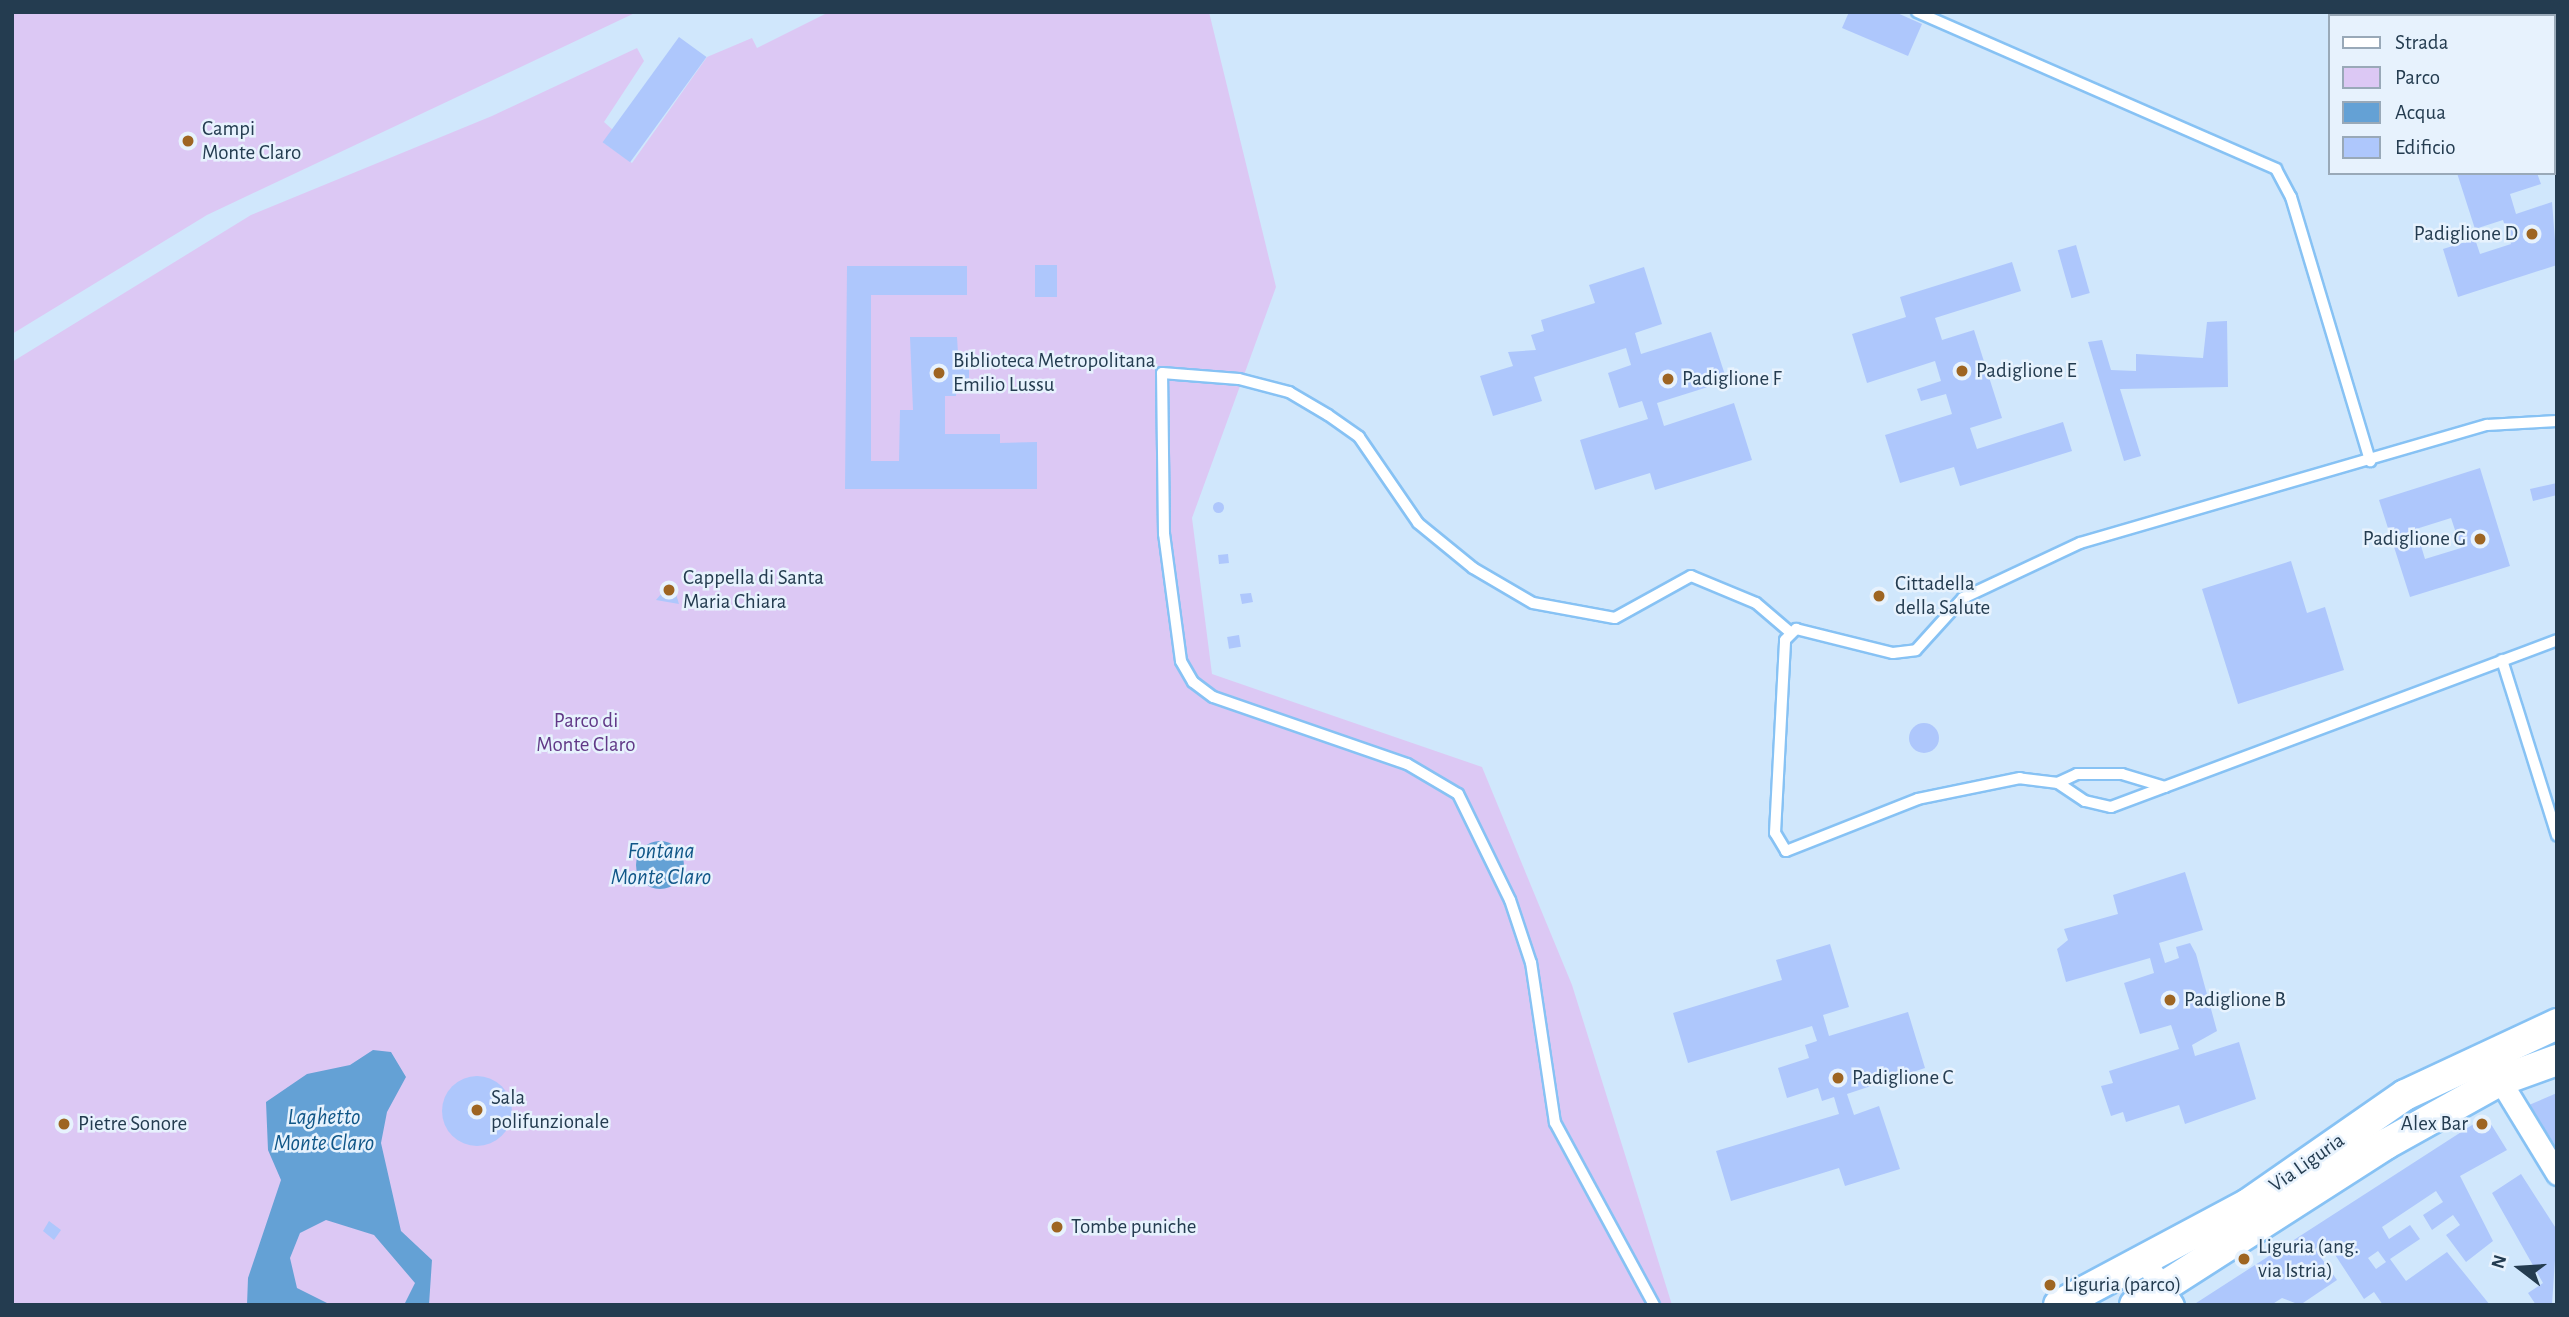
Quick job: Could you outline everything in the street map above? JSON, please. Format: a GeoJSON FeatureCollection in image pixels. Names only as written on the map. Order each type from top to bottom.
{"type":"FeatureCollection","features":[{"type":"Feature","properties":{"kind":"street","name":"Via Liguria"},"geometry":{"type":"LineString","coordinates":[[2060,1305],[2248,1204],[2405,1096],[2486,1054],[2557,1024]]}},
{"type":"Feature","properties":{"kind":"street"},"geometry":{"type":"LineString","coordinates":[[2486,1054],[2499,1082],[2557,1174]]}},
{"type":"Feature","properties":{"kind":"street","name":"Via Liguria"},"geometry":{"type":"LineString","coordinates":[[2135,1305],[2169,1298],[2386,1143],[2499,1082],[2557,1060]]}},
{"type":"Feature","properties":{"kind":"street"},"geometry":{"type":"LineString","coordinates":[[2145,1261],[2169,1298]]}},
{"type":"Feature","properties":{"kind":"lane"},"geometry":{"type":"LineString","coordinates":[[1917,12],[2276,169],[2291,197],[2370,461]]}},
{"type":"Feature","properties":{"kind":"lane"},"geometry":{"type":"LineString","coordinates":[[1654,1305],[1555,1123],[1531,963],[1510,900],[1458,794],[1406,764],[1213,697],[1193,682],[1181,661],[1164,534],[1163,373],[1238,379],[1289,392],[1328,415],[1360,438],[1418,523],[1473,568],[1533,603],[1615,618],[1691,576],[1756,603],[1790,632],[1893,653],[1916,650],[1963,598],[2080,543],[2487,425],[2557,421]]}},
{"type":"Feature","properties":{"kind":"lane"},"geometry":{"type":"LineString","coordinates":[[1790,632],[1780,671],[1774,764],[1775,833],[1786,850],[1918,799],[2020,778],[2058,783],[2085,801],[2111,807],[2557,640]]}},
{"type":"Feature","properties":{"kind":"lane"},"geometry":{"type":"LineString","coordinates":[[2502,660],[2557,835]]}},
{"type":"Feature","properties":{"kind":"lane"},"geometry":{"type":"LineString","coordinates":[[2058,783],[2077,774],[2122,774],[2165,787]]}},
{"type":"Feature","properties":{"kind":"green space","name":"Campi Monte Claro"},"geometry":{"type":"Polygon","coordinates":[[[12,12],[637,12],[207,215],[12,334],[12,12]]]}},
{"type":"Feature","properties":{"kind":"green space","name":"Parco di Monte Claro"},"geometry":{"type":"Polygon","coordinates":[[[829,12],[1209,12],[1276,287],[1192,518],[1212,674],[1482,767],[1572,985],[1672,1305],[12,1305],[12,362],[251,215],[492,116],[637,48],[644,61],[604,122],[613,130],[604,143],[632,163],[707,57],[752,38],[757,48],[829,12]]]}},
{"type":"Feature","properties":{"kind":"water","name":"Fontana Monte Claro"},"geometry":{"type":"Polygon","coordinates":[[[660,841],[669,842],[677,848],[683,856],[683,874],[677,882],[669,888],[660,889],[651,888],[643,882],[637,874],[636,865],[637,856],[643,848],[651,842],[660,841]]]}},
{"type":"Feature","properties":{"kind":"water","name":"Laghetto Monte Claro"},"geometry":{"type":"Polygon","coordinates":[[[373,1050],[391,1052],[406,1077],[387,1112],[381,1143],[401,1231],[432,1260],[429,1305],[404,1305],[415,1283],[374,1235],[326,1220],[300,1233],[290,1258],[297,1288],[331,1305],[247,1305],[248,1278],[281,1180],[268,1150],[266,1102],[307,1074],[350,1065],[373,1050]]]}},
{"type":"Feature","properties":{"kind":"building"},"geometry":{"type":"Polygon","coordinates":[[[1849,12],[1895,12],[1922,24],[1908,56],[1842,28],[1849,12]]]}},
{"type":"Feature","properties":{"kind":"building"},"geometry":{"type":"Polygon","coordinates":[[[2381,12],[2416,12],[2414,14],[2381,12]]]}},
{"type":"Feature","properties":{"kind":"building"},"geometry":{"type":"Polygon","coordinates":[[[679,37],[707,57],[630,162],[603,142],[679,37]]]}},
{"type":"Feature","properties":{"kind":"building","name":"Padiglione D"},"geometry":{"type":"Polygon","coordinates":[[[2458,175],[2538,175],[2541,184],[2510,194],[2516,214],[2552,202],[2557,265],[2458,297],[2443,249],[2475,239],[2480,254],[2511,244],[2503,220],[2475,229],[2458,175]]]}},
{"type":"Feature","properties":{"kind":"building"},"geometry":{"type":"Polygon","coordinates":[[[2076,245],[2090,293],[2072,298],[2058,250],[2076,245]]]}},
{"type":"Feature","properties":{"kind":"building","name":"Padiglione E"},"geometry":{"type":"Polygon","coordinates":[[[2012,262],[2021,291],[1935,318],[1942,340],[1974,330],[2002,418],[1970,428],[1977,449],[2063,422],[2072,451],[1960,486],[1954,467],[1900,483],[1885,435],[1952,414],[1946,394],[1921,401],[1917,389],[1941,381],[1935,361],[1867,383],[1852,334],[1906,317],[1900,297],[2012,262]]]}},
{"type":"Feature","properties":{"kind":"building"},"geometry":{"type":"Polygon","coordinates":[[[1035,265],[1057,265],[1057,297],[1035,297],[1035,265]]]}},
{"type":"Feature","properties":{"kind":"building","name":"Biblioteca Metropolitana Emilio Lussu"},"geometry":{"type":"Polygon","coordinates":[[[847,266],[967,266],[967,295],[871,295],[871,461],[899,461],[900,410],[913,410],[910,337],[957,337],[958,353],[969,353],[969,380],[957,380],[956,396],[945,396],[945,434],[1000,434],[1000,443],[1037,442],[1037,489],[845,489],[847,266]]]}},
{"type":"Feature","properties":{"kind":"building","name":"Padiglione F"},"geometry":{"type":"Polygon","coordinates":[[[1644,267],[1662,324],[1635,333],[1641,354],[1711,332],[1727,381],[1657,403],[1664,426],[1734,403],[1752,460],[1655,490],[1650,473],[1595,490],[1580,440],[1648,419],[1642,401],[1619,408],[1608,373],[1631,365],[1626,348],[1534,377],[1542,401],[1493,416],[1480,376],[1513,366],[1508,352],[1536,350],[1531,335],[1544,331],[1541,320],[1595,303],[1589,285],[1644,267]]]}},
{"type":"Feature","properties":{"kind":"building"},"geometry":{"type":"Polygon","coordinates":[[[2227,321],[2228,387],[2120,389],[2141,456],[2124,461],[2088,342],[2102,340],[2111,370],[2136,371],[2136,354],[2203,358],[2207,322],[2227,321]]]}},
{"type":"Feature","properties":{"kind":"building","name":"Padiglione G"},"geometry":{"type":"Polygon","coordinates":[[[2480,468],[2510,566],[2410,597],[2379,500],[2480,468]],[[2451,518],[2416,529],[2425,559],[2461,548],[2451,518]]]}},
{"type":"Feature","properties":{"kind":"building"},"geometry":{"type":"Polygon","coordinates":[[[2557,483],[2557,495],[2533,501],[2530,489],[2557,483]]]}},
{"type":"Feature","properties":{"kind":"building"},"geometry":{"type":"Polygon","coordinates":[[[1218,501],[1224,507],[1218,513],[1212,507],[1218,501]]]}},
{"type":"Feature","properties":{"kind":"building"},"geometry":{"type":"Polygon","coordinates":[[[1228,554],[1229,563],[1219,564],[1218,555],[1228,554]]]}},
{"type":"Feature","properties":{"kind":"building"},"geometry":{"type":"Polygon","coordinates":[[[2291,561],[2307,613],[2325,607],[2344,670],[2238,704],[2202,589],[2291,561]]]}},
{"type":"Feature","properties":{"kind":"building","name":"Cappella di Santa Maria Chiara"},"geometry":{"type":"Polygon","coordinates":[[[672,581],[679,604],[656,600],[672,581]]]}},
{"type":"Feature","properties":{"kind":"building"},"geometry":{"type":"Polygon","coordinates":[[[1251,593],[1253,602],[1242,604],[1240,594],[1251,593]]]}},
{"type":"Feature","properties":{"kind":"building"},"geometry":{"type":"Polygon","coordinates":[[[1239,635],[1241,647],[1229,649],[1227,637],[1239,635]]]}},
{"type":"Feature","properties":{"kind":"building"},"geometry":{"type":"Polygon","coordinates":[[[1924,723],[1935,727],[1939,738],[1935,749],[1924,753],[1913,749],[1909,738],[1913,727],[1924,723]]]}},
{"type":"Feature","properties":{"kind":"building","name":"Padiglione B"},"geometry":{"type":"Polygon","coordinates":[[[2185,872],[2203,930],[2159,943],[2165,963],[2179,958],[2176,947],[2190,943],[2196,954],[2217,1031],[2192,1045],[2195,1056],[2239,1042],[2256,1099],[2185,1124],[2179,1105],[2126,1122],[2123,1112],[2111,1116],[2101,1086],[2113,1083],[2109,1071],[2179,1049],[2171,1025],[2140,1034],[2124,983],[2154,973],[2150,958],[2066,982],[2057,949],[2068,940],[2064,929],[2118,914],[2113,895],[2185,872]]]}},
{"type":"Feature","properties":{"kind":"building","name":"Padiglione C"},"geometry":{"type":"Polygon","coordinates":[[[1830,944],[1849,1007],[1823,1015],[1829,1036],[1908,1012],[1925,1068],[1847,1094],[1854,1115],[1879,1106],[1900,1169],[1845,1186],[1839,1168],[1731,1201],[1716,1151],[1839,1114],[1834,1097],[1822,1101],[1818,1088],[1787,1098],[1778,1068],[1809,1058],[1805,1045],[1817,1041],[1812,1026],[1688,1063],[1673,1013],[1782,980],[1776,960],[1830,944]]]}},
{"type":"Feature","properties":{"kind":"building","name":"Sala polifunzionale"},"geometry":{"type":"Polygon","coordinates":[[[477,1076],[496,1082],[506,1092],[512,1111],[506,1130],[496,1140],[477,1146],[458,1140],[448,1130],[442,1111],[448,1092],[458,1082],[477,1076]]]}},
{"type":"Feature","properties":{"kind":"building"},"geometry":{"type":"Polygon","coordinates":[[[2557,1093],[2557,1148],[2529,1105],[2557,1093]]]}},
{"type":"Feature","properties":{"kind":"building"},"geometry":{"type":"Polygon","coordinates":[[[2486,1116],[2507,1150],[2460,1176],[2493,1241],[2466,1262],[2446,1235],[2460,1225],[2453,1215],[2432,1230],[2423,1215],[2443,1202],[2436,1191],[2382,1227],[2389,1239],[2410,1225],[2420,1239],[2390,1259],[2406,1281],[2447,1252],[2490,1305],[2383,1305],[2374,1292],[2364,1299],[2326,1241],[2315,1249],[2337,1280],[2300,1305],[2282,1298],[2271,1305],[2193,1305],[2486,1116]],[[2378,1251],[2368,1258],[2376,1269],[2386,1262],[2378,1251]]]}},
{"type":"Feature","properties":{"kind":"building"},"geometry":{"type":"Polygon","coordinates":[[[2521,1174],[2557,1230],[2552,1305],[2536,1305],[2528,1293],[2543,1283],[2492,1193],[2521,1174]]]}},
{"type":"Feature","properties":{"kind":"building"},"geometry":{"type":"Polygon","coordinates":[[[49,1221],[61,1230],[54,1240],[43,1231],[49,1221]]]}},
{"type":"Feature","properties":{"kind":"place","name":"Campi Monte Claro"},"geometry":{"type":"Point","coordinates":[188,141]}},
{"type":"Feature","properties":{"kind":"place","name":"Padiglione D"},"geometry":{"type":"Point","coordinates":[2532,234]}},
{"type":"Feature","properties":{"kind":"place","name":"Padiglione E"},"geometry":{"type":"Point","coordinates":[1962,371]}},
{"type":"Feature","properties":{"kind":"place","name":"Biblioteca Metropolitana Emilio Lussu"},"geometry":{"type":"Point","coordinates":[939,373]}},
{"type":"Feature","properties":{"kind":"place","name":"Padiglione F"},"geometry":{"type":"Point","coordinates":[1668,379]}},
{"type":"Feature","properties":{"kind":"place","name":"Padiglione G"},"geometry":{"type":"Point","coordinates":[2480,539]}},
{"type":"Feature","properties":{"kind":"place","name":"Cappella di Santa Maria Chiara"},"geometry":{"type":"Point","coordinates":[669,590]}},
{"type":"Feature","properties":{"kind":"place","name":"Cittadella della Salute"},"geometry":{"type":"Point","coordinates":[1879,596]}},
{"type":"Feature","properties":{"kind":"place","name":"Padiglione B"},"geometry":{"type":"Point","coordinates":[2170,1000]}},
{"type":"Feature","properties":{"kind":"place","name":"Padiglione C"},"geometry":{"type":"Point","coordinates":[1838,1078]}},
{"type":"Feature","properties":{"kind":"place","name":"Sala polifunzionale"},"geometry":{"type":"Point","coordinates":[477,1110]}},
{"type":"Feature","properties":{"kind":"place","name":"Pietre Sonore"},"geometry":{"type":"Point","coordinates":[64,1124]}},
{"type":"Feature","properties":{"kind":"place","name":"Alex Bar"},"geometry":{"type":"Point","coordinates":[2482,1124]}},
{"type":"Feature","properties":{"kind":"place","name":"Tombe puniche"},"geometry":{"type":"Point","coordinates":[1057,1227]}},
{"type":"Feature","properties":{"kind":"place","name":"Liguria (ang. via Istria)"},"geometry":{"type":"Point","coordinates":[2244,1259]}},
{"type":"Feature","properties":{"kind":"place","name":"Liguria (parco)"},"geometry":{"type":"Point","coordinates":[2050,1285]}}]}
